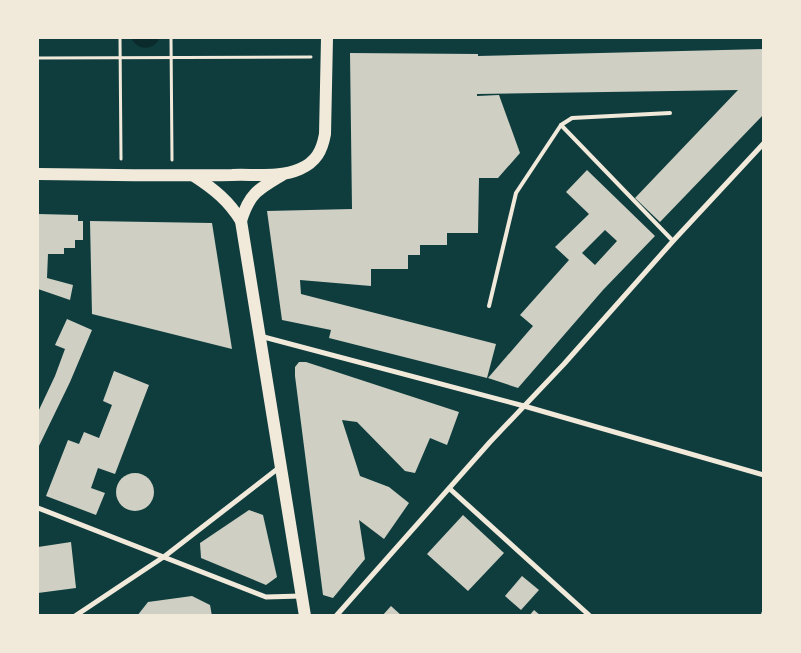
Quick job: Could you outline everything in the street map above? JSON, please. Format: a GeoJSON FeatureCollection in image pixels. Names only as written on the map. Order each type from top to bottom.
{"type":"FeatureCollection","features":[{"type":"Feature","properties":{"kind":"main road"},"geometry":{"type":"LineString","coordinates":[[38,174],[194,176],[283,174],[298,170],[317,157],[323,147],[325,134],[327,38]]}},
{"type":"Feature","properties":{"kind":"main road"},"geometry":{"type":"LineString","coordinates":[[241,222],[251,197],[283,174]]}},
{"type":"Feature","properties":{"kind":"main road"},"geometry":{"type":"LineString","coordinates":[[194,176],[213,188],[224,198],[233,208],[241,222],[304,616]]}},
{"type":"Feature","properties":{"kind":"street"},"geometry":{"type":"LineString","coordinates":[[336,616],[673,241],[764,143]]}},
{"type":"Feature","properties":{"kind":"street"},"geometry":{"type":"LineString","coordinates":[[260,336],[524,406],[764,475]]}},
{"type":"Feature","properties":{"kind":"street"},"geometry":{"type":"LineString","coordinates":[[75,616],[165,556],[281,467]]}},
{"type":"Feature","properties":{"kind":"street"},"geometry":{"type":"LineString","coordinates":[[450,489],[590,616]]}},
{"type":"Feature","properties":{"kind":"street"},"geometry":{"type":"LineString","coordinates":[[38,508],[266,597],[302,596]]}},
{"type":"Feature","properties":{"kind":"lane"},"geometry":{"type":"LineString","coordinates":[[489,306],[516,193],[561,125],[572,118],[670,114]]}},
{"type":"Feature","properties":{"kind":"lane"},"geometry":{"type":"LineString","coordinates":[[561,125],[673,241]]}},
{"type":"Feature","properties":{"kind":"path"},"geometry":{"type":"LineString","coordinates":[[120,38],[121,175]]}},
{"type":"Feature","properties":{"kind":"path"},"geometry":{"type":"LineString","coordinates":[[171,38],[172,175]]}},
{"type":"Feature","properties":{"kind":"path"},"geometry":{"type":"LineString","coordinates":[[38,58],[311,58],[311,51]]}},
{"type":"Feature","properties":{"kind":"water"},"geometry":{"type":"Polygon","coordinates":[[[131,38],[160,38],[154,45],[146,48],[138,45],[131,38]]]}},
{"type":"Feature","properties":{"kind":"building"},"geometry":{"type":"Polygon","coordinates":[[[764,49],[764,114],[660,222],[635,198],[738,90],[477,94],[477,96],[499,95],[520,153],[498,178],[479,178],[478,233],[447,233],[447,245],[420,245],[420,255],[408,255],[408,269],[371,269],[371,286],[300,280],[301,294],[496,344],[487,378],[329,338],[331,330],[282,320],[267,211],[352,209],[350,53],[478,54],[478,56],[764,49]]]}},
{"type":"Feature","properties":{"kind":"building"},"geometry":{"type":"Polygon","coordinates":[[[587,170],[655,236],[603,290],[518,388],[488,378],[533,326],[520,315],[569,260],[555,247],[589,214],[566,192],[587,170]],[[605,230],[582,253],[595,265],[617,241],[605,230]]]}},
{"type":"Feature","properties":{"kind":"building"},"geometry":{"type":"Polygon","coordinates":[[[38,214],[78,215],[78,221],[83,221],[83,240],[75,240],[75,248],[64,248],[64,254],[48,254],[47,278],[73,285],[70,300],[38,289],[38,214]]]}},
{"type":"Feature","properties":{"kind":"building"},"geometry":{"type":"Polygon","coordinates":[[[90,221],[212,223],[232,349],[92,314],[90,221]]]}},
{"type":"Feature","properties":{"kind":"building"},"geometry":{"type":"Polygon","coordinates":[[[67,319],[92,330],[70,382],[38,448],[38,412],[65,349],[55,345],[67,319]]]}},
{"type":"Feature","properties":{"kind":"building"},"geometry":{"type":"Polygon","coordinates":[[[299,362],[306,362],[459,412],[447,445],[430,438],[415,473],[405,471],[357,422],[342,420],[360,476],[389,487],[409,503],[384,539],[359,520],[365,559],[333,598],[323,595],[295,376],[295,367],[299,362]]]}},
{"type":"Feature","properties":{"kind":"building"},"geometry":{"type":"Polygon","coordinates":[[[114,371],[149,385],[115,474],[98,468],[91,488],[105,493],[96,515],[46,496],[68,440],[79,444],[84,432],[99,438],[112,405],[103,401],[114,371]]]}},
{"type":"Feature","properties":{"kind":"building"},"geometry":{"type":"Polygon","coordinates":[[[135,473],[149,478],[154,492],[149,506],[135,511],[121,506],[116,492],[121,478],[135,473]]]}},
{"type":"Feature","properties":{"kind":"building"},"geometry":{"type":"Polygon","coordinates":[[[249,510],[263,515],[277,577],[266,585],[201,558],[200,543],[249,510]]]}},
{"type":"Feature","properties":{"kind":"building"},"geometry":{"type":"Polygon","coordinates":[[[463,515],[504,553],[468,591],[427,554],[463,515]]]}},
{"type":"Feature","properties":{"kind":"building"},"geometry":{"type":"Polygon","coordinates":[[[71,542],[76,588],[38,593],[38,547],[71,542]]]}},
{"type":"Feature","properties":{"kind":"building"},"geometry":{"type":"Polygon","coordinates":[[[522,576],[539,590],[521,610],[505,596],[522,576]]]}},
{"type":"Feature","properties":{"kind":"building"},"geometry":{"type":"Polygon","coordinates":[[[192,596],[210,605],[212,616],[137,616],[148,602],[192,596]]]}},
{"type":"Feature","properties":{"kind":"building"},"geometry":{"type":"Polygon","coordinates":[[[391,606],[402,616],[382,616],[391,606]]]}},
{"type":"Feature","properties":{"kind":"building"},"geometry":{"type":"Polygon","coordinates":[[[534,610],[541,616],[529,616],[534,610]]]}}]}
